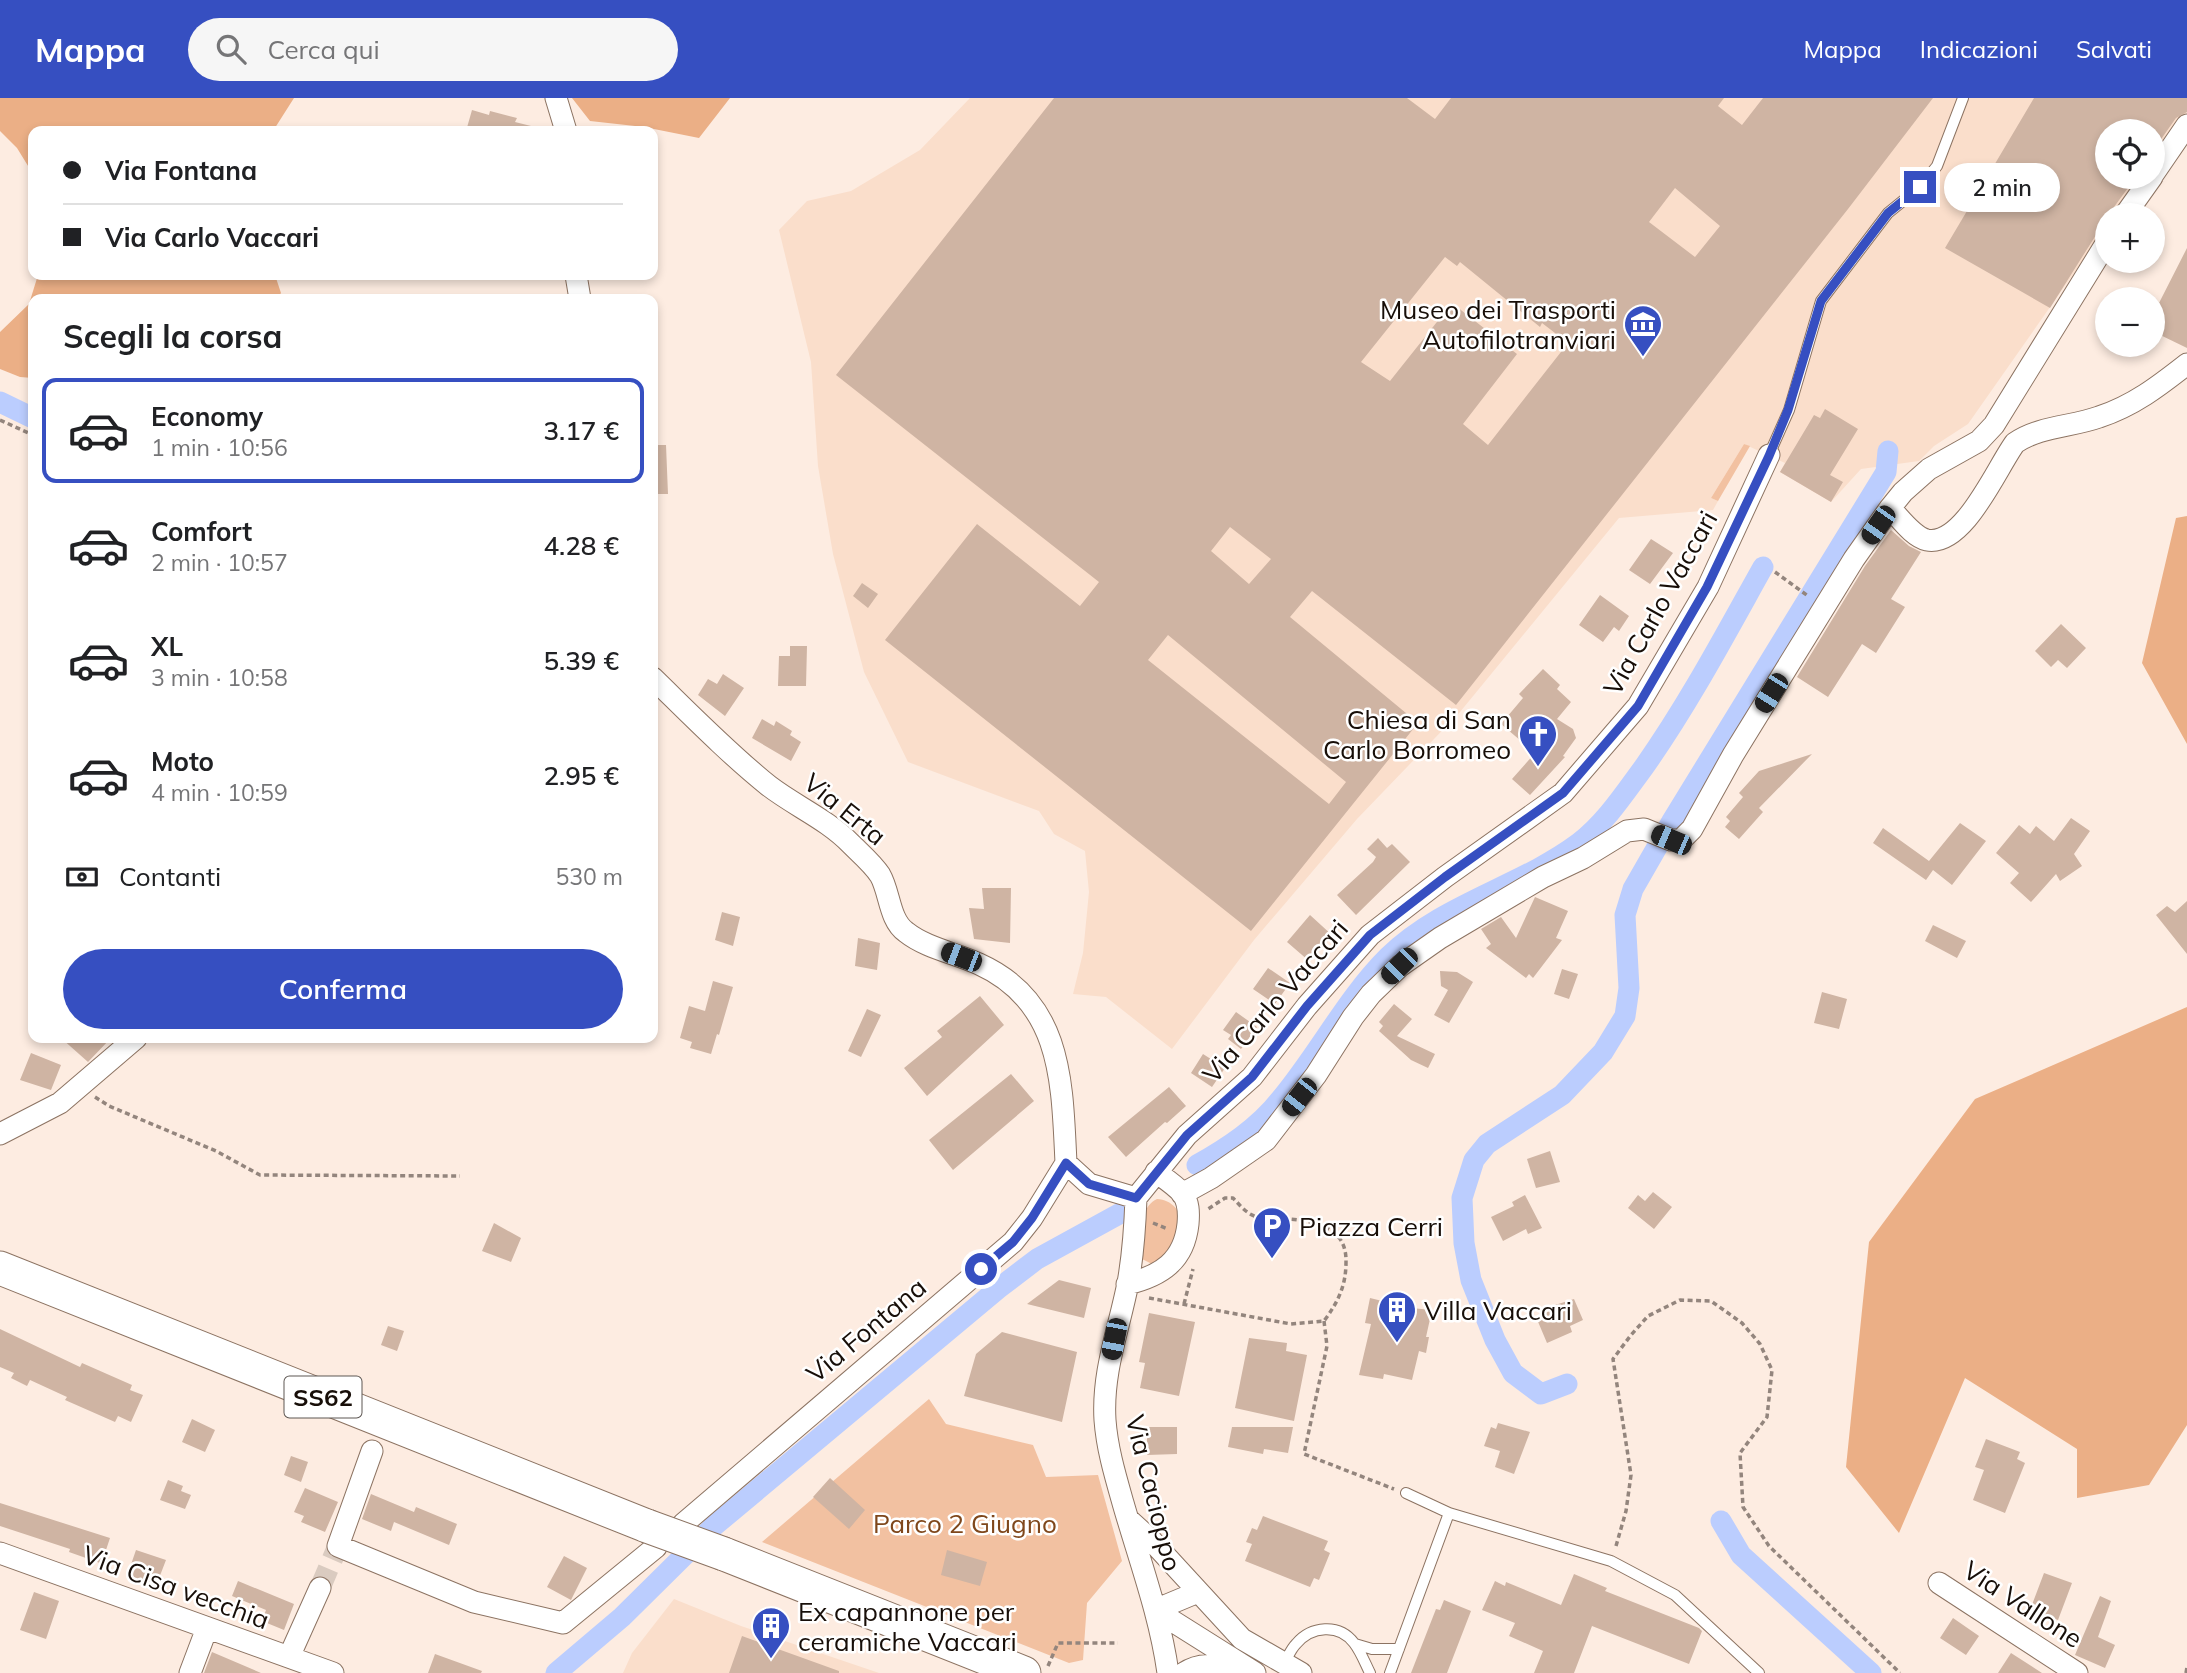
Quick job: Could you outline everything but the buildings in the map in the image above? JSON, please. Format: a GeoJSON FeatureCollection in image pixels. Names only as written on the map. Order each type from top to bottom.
{"type":"FeatureCollection","features":[{"type":"Feature","properties":{"kind":"main road","name":"SS62"},"geometry":{"type":"LineString","coordinates":[[0,1268],[651,1536],[724,1553],[1024,1673]]}},
{"type":"Feature","properties":{"kind":"street"},"geometry":{"type":"LineString","coordinates":[[556,98],[564,126]]}},
{"type":"Feature","properties":{"kind":"street"},"geometry":{"type":"LineString","coordinates":[[2165,157],[2187,125]]}},
{"type":"Feature","properties":{"kind":"street"},"geometry":{"type":"LineString","coordinates":[[1182,1194],[1211,1178],[1266,1140],[1316,1075],[1353,1017],[1399,966],[1440,938],[1543,877],[1583,858],[1617,835],[1633,830],[1647,830],[1671,840],[1681,840],[1692,829],[1732,755],[1854,559],[1890,508],[1903,492],[1929,469],[1979,441],[1994,425],[2095,261]]}},
{"type":"Feature","properties":{"kind":"street"},"geometry":{"type":"LineString","coordinates":[[1890,508],[1919,536],[1936,540],[1947,536],[1967,519],[2015,443],[2042,430],[2095,419],[2123,409],[2146,396],[2187,364]]}},
{"type":"Feature","properties":{"kind":"street","name":"Via Carlo Vaccari"},"geometry":{"type":"LineString","coordinates":[[1136,1198],[1187,1135],[1252,1077],[1307,1006],[1370,935],[1445,877],[1563,793],[1638,706],[1707,587],[1769,456]]}},
{"type":"Feature","properties":{"kind":"street","name":"Via Erta"},"geometry":{"type":"LineString","coordinates":[[658,683],[769,786],[848,841],[879,874],[895,918],[904,932],[979,964],[1012,982],[1031,1003],[1057,1058],[1061,1080],[1066,1163]]}},
{"type":"Feature","properties":{"kind":"street"},"geometry":{"type":"LineString","coordinates":[[0,1135],[60,1103],[130,1043]]}},
{"type":"Feature","properties":{"kind":"street"},"geometry":{"type":"LineString","coordinates":[[1066,1163],[1089,1184],[1136,1198],[1126,1289],[1149,1279],[1175,1259],[1182,1250],[1187,1234],[1189,1209],[1182,1194],[1156,1172]]}},
{"type":"Feature","properties":{"kind":"street","name":"Via Fontana"},"geometry":{"type":"LineString","coordinates":[[683,1524],[1013,1242],[1032,1218],[1066,1163]]}},
{"type":"Feature","properties":{"kind":"street","name":"Via Cacioppo"},"geometry":{"type":"LineString","coordinates":[[1126,1289],[1111,1353],[1104,1399],[1108,1445],[1155,1610],[1168,1673]]}},
{"type":"Feature","properties":{"kind":"street"},"geometry":{"type":"LineString","coordinates":[[372,1451],[338,1546],[474,1602],[564,1623],[651,1536]]}},
{"type":"Feature","properties":{"kind":"street"},"geometry":{"type":"LineString","coordinates":[[1127,1518],[1151,1540],[1242,1639],[1293,1668]]}},
{"type":"Feature","properties":{"kind":"street","name":"Via Cisa vecchia"},"geometry":{"type":"LineString","coordinates":[[0,1553],[333,1673]]}},
{"type":"Feature","properties":{"kind":"street","name":"Via Vallone"},"geometry":{"type":"LineString","coordinates":[[1938,1583],[2077,1673]]}},
{"type":"Feature","properties":{"kind":"street"},"geometry":{"type":"LineString","coordinates":[[289,1657],[320,1588]]}},
{"type":"Feature","properties":{"kind":"street"},"geometry":{"type":"LineString","coordinates":[[1155,1610],[1198,1592]]}},
{"type":"Feature","properties":{"kind":"street"},"geometry":{"type":"LineString","coordinates":[[1155,1610],[1254,1672]]}},
{"type":"Feature","properties":{"kind":"street"},"geometry":{"type":"LineString","coordinates":[[190,1673],[207,1628]]}},
{"type":"Feature","properties":{"kind":"street"},"geometry":{"type":"LineString","coordinates":[[1184,1673],[1194,1666],[1208,1664],[1254,1672]]}},
{"type":"Feature","properties":{"kind":"lane","name":"Via Carlo Vaccari"},"geometry":{"type":"LineString","coordinates":[[1769,456],[1788,410],[1821,301],[1888,213],[1920,187],[1937,166],[1963,98]]}},
{"type":"Feature","properties":{"kind":"lane"},"geometry":{"type":"LineString","coordinates":[[1406,1493],[1449,1513],[1611,1561],[1675,1595],[1759,1673]]}},
{"type":"Feature","properties":{"kind":"lane"},"geometry":{"type":"LineString","coordinates":[[1390,1673],[1449,1513]]}},
{"type":"Feature","properties":{"kind":"lane"},"geometry":{"type":"LineString","coordinates":[[1293,1668],[1295,1644],[1309,1632],[1321,1629],[1335,1630],[1346,1635],[1355,1644],[1370,1673]]}},
{"type":"Feature","properties":{"kind":"lane"},"geometry":{"type":"LineString","coordinates":[[1355,1644],[1372,1649],[1399,1649]]}},
{"type":"Feature","properties":{"kind":"path"},"geometry":{"type":"LineString","coordinates":[[0,420],[28,433]]}},
{"type":"Feature","properties":{"kind":"path"},"geometry":{"type":"LineString","coordinates":[[1775,572],[1817,602]]}},
{"type":"Feature","properties":{"kind":"path"},"geometry":{"type":"LineString","coordinates":[[79,1088],[109,1106],[216,1151],[260,1175],[460,1176]]}},
{"type":"Feature","properties":{"kind":"path"},"geometry":{"type":"LineString","coordinates":[[1204,1212],[1225,1198],[1233,1198],[1247,1212],[1258,1217],[1304,1221],[1325,1227],[1337,1234],[1346,1247],[1345,1286],[1335,1307],[1324,1321],[1326,1346],[1304,1454],[1406,1493]]}},
{"type":"Feature","properties":{"kind":"path"},"geometry":{"type":"LineString","coordinates":[[1143,1219],[1187,1234]]}},
{"type":"Feature","properties":{"kind":"path"},"geometry":{"type":"LineString","coordinates":[[1126,1289],[1291,1324],[1324,1321]]}},
{"type":"Feature","properties":{"kind":"path"},"geometry":{"type":"LineString","coordinates":[[1611,1561],[1626,1511],[1632,1475],[1613,1359],[1648,1316],[1680,1300],[1711,1301],[1742,1323],[1760,1344],[1772,1370],[1767,1417],[1740,1453],[1743,1507],[1769,1546],[1900,1673]]}},
{"type":"Feature","properties":{"kind":"path"},"geometry":{"type":"LineString","coordinates":[[1045,1673],[1058,1643],[1118,1643]]}},
{"type":"Feature","properties":{"kind":"path"},"geometry":{"type":"LineString","coordinates":[[2186,1673],[2187,1667]]}},
{"type":"Feature","properties":{"kind":"shaded area"},"geometry":{"type":"Polygon","coordinates":[[[0,98],[294,98],[276,126],[28,126],[28,166],[17,148],[0,131],[0,98]]]}},
{"type":"Feature","properties":{"kind":"shaded area"},"geometry":{"type":"Polygon","coordinates":[[[572,98],[730,98],[699,138],[658,130],[658,126],[590,121],[572,98]]]}},
{"type":"Feature","properties":{"kind":"shaded area"},"geometry":{"type":"Polygon","coordinates":[[[970,98],[2187,98],[2187,112],[2165,144],[2165,119],[2095,119],[2095,189],[2133,189],[2123,203],[2095,203],[2095,243],[1968,424],[1934,446],[1919,461],[1861,469],[1831,502],[1780,472],[1785,463],[1744,444],[1711,498],[1718,501],[1713,510],[1619,518],[1460,712],[1357,819],[1254,940],[1172,1049],[1106,997],[1073,994],[1083,953],[1089,892],[1085,851],[1054,834],[1039,811],[908,762],[864,672],[833,554],[818,466],[811,362],[779,230],[807,201],[851,191],[920,150],[970,98]]]}},
{"type":"Feature","properties":{"kind":"shaded area"},"geometry":{"type":"Polygon","coordinates":[[[36,280],[277,280],[281,293],[280,294],[32,294],[36,280]]]}},
{"type":"Feature","properties":{"kind":"shaded area"},"geometry":{"type":"Polygon","coordinates":[[[28,305],[28,378],[0,369],[0,332],[28,305]]]}},
{"type":"Feature","properties":{"kind":"shaded area"},"geometry":{"type":"Polygon","coordinates":[[[2187,516],[2187,744],[2142,663],[2176,518],[2187,516]]]}},
{"type":"Feature","properties":{"kind":"shaded area"},"geometry":{"type":"Polygon","coordinates":[[[2187,1007],[2187,1425],[2149,1485],[2077,1498],[2077,1449],[1965,1378],[1899,1533],[1846,1467],[1869,1242],[1975,1099],[2187,1007]]]}},
{"type":"Feature","properties":{"kind":"shaded area"},"geometry":{"type":"Polygon","coordinates":[[[674,1599],[741,1626],[879,1673],[623,1673],[632,1653],[674,1599]]]}},
{"type":"Feature","properties":{"kind":"green space"},"geometry":{"type":"Polygon","coordinates":[[[1744,444],[1750,446],[1718,501],[1711,498],[1744,444]]]}},
{"type":"Feature","properties":{"kind":"green space"},"geometry":{"type":"Polygon","coordinates":[[[1157,1199],[1173,1205],[1182,1225],[1178,1239],[1163,1261],[1152,1264],[1142,1259],[1142,1225],[1146,1210],[1157,1199]]]}},
{"type":"Feature","properties":{"kind":"green space","name":"Parco 2 Giugno"},"geometry":{"type":"Polygon","coordinates":[[[929,1399],[946,1424],[1033,1445],[1046,1477],[1098,1475],[1122,1561],[1087,1603],[1083,1660],[1069,1663],[762,1542],[929,1399]]]}},
{"type":"Feature","properties":{"kind":"waterway"},"geometry":{"type":"LineString","coordinates":[[0,402],[28,416]]}},
{"type":"Feature","properties":{"kind":"waterway"},"geometry":{"type":"LineString","coordinates":[[1567,1384],[1541,1394],[1513,1373],[1495,1340],[1471,1280],[1464,1243],[1462,1198],[1474,1160],[1487,1144],[1562,1095],[1603,1052],[1625,1016],[1629,988],[1625,915],[1633,889],[1886,472],[1888,451]]}},
{"type":"Feature","properties":{"kind":"waterway"},"geometry":{"type":"LineString","coordinates":[[1197,1165],[1242,1137],[1262,1120],[1294,1083],[1373,973],[1409,939],[1457,909],[1556,858],[1598,826],[1644,767],[1676,718],[1763,567]]}},
{"type":"Feature","properties":{"kind":"waterway"},"geometry":{"type":"LineString","coordinates":[[556,1673],[622,1617],[714,1526],[999,1288],[1037,1259],[1119,1214]]}},
{"type":"Feature","properties":{"kind":"waterway"},"geometry":{"type":"LineString","coordinates":[[1721,1521],[1741,1555],[1871,1673]]}},
{"type":"Feature","properties":{"kind":"tunnel"},"geometry":{"type":"LineString","coordinates":[[320,1588],[338,1546]]}},
{"type":"Feature","properties":{"kind":"place","name":"Museo dei Trasporti Autofilotranviari"},"geometry":{"type":"Point","coordinates":[1643,358]}},
{"type":"Feature","properties":{"kind":"place","name":"Chiesa di San Carlo Borromeo"},"geometry":{"type":"Point","coordinates":[1538,768]}},
{"type":"Feature","properties":{"kind":"place","name":"Piazza Cerri"},"geometry":{"type":"Point","coordinates":[1272,1260]}},
{"type":"Feature","properties":{"kind":"place","name":"Villa Vaccari"},"geometry":{"type":"Point","coordinates":[1397,1344]}},
{"type":"Feature","properties":{"kind":"place","name":"Ex capannone per ceramiche Vaccari"},"geometry":{"type":"Point","coordinates":[771,1660]}},
{"type":"Feature","properties":{"kind":"route"},"geometry":{"type":"LineString","coordinates":[[981,1269],[1013,1242],[1032,1218],[1066,1163],[1089,1184],[1136,1198],[1187,1135],[1252,1077],[1307,1006],[1370,935],[1445,877],[1563,793],[1638,706],[1707,587],[1788,410],[1821,301],[1888,213],[1920,187]]}}]}
